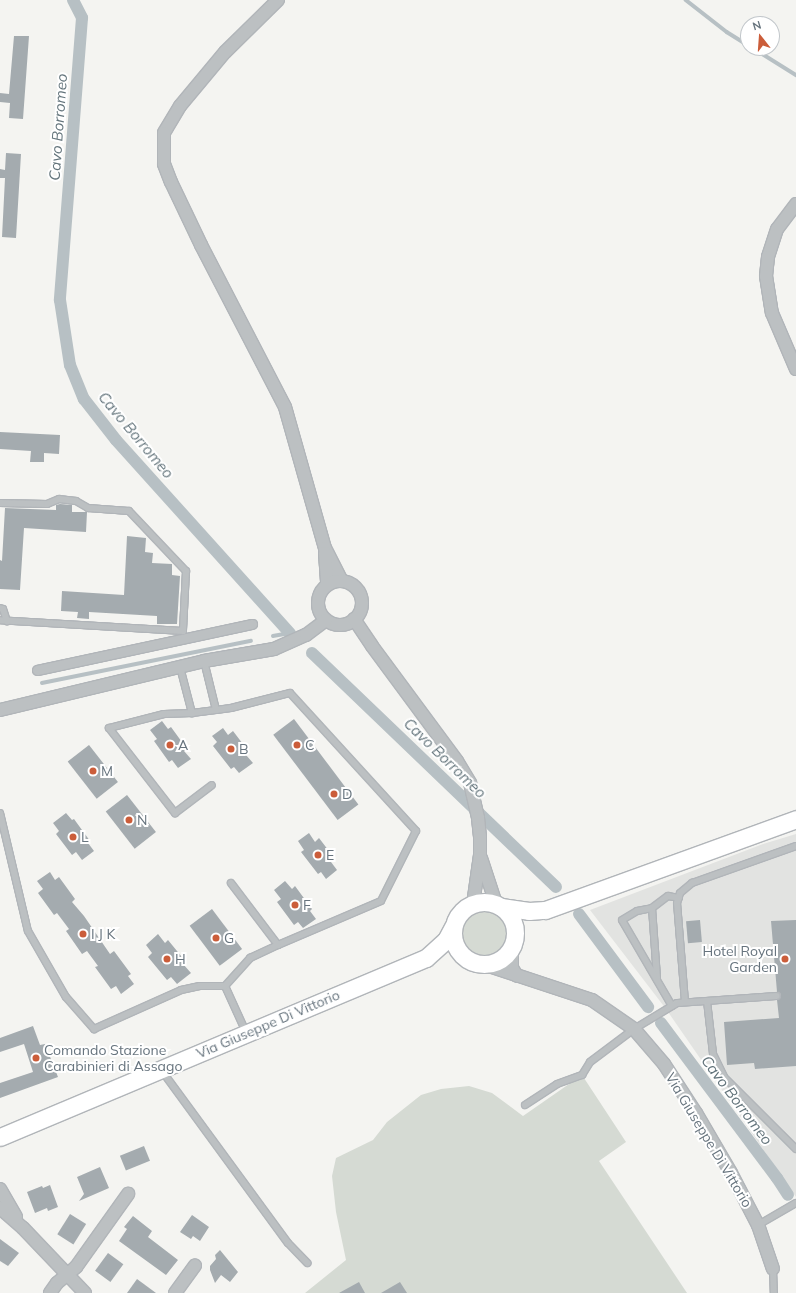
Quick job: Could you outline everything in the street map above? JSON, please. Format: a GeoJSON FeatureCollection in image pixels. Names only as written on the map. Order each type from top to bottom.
{"type":"FeatureCollection","features":[{"type":"Feature","properties":{"kind":"main road"},"geometry":{"type":"LineString","coordinates":[[545,910],[529,911],[485,902],[472,904],[459,914],[453,927],[455,946],[461,954],[475,962],[501,959],[528,922],[545,910],[796,819]]}},
{"type":"Feature","properties":{"kind":"main road"},"geometry":{"type":"LineString","coordinates":[[498,905],[508,913],[514,923],[513,943]]}},
{"type":"Feature","properties":{"kind":"main road","name":"Via Giuseppe Di Vittorio"},"geometry":{"type":"LineString","coordinates":[[0,1136],[426,958],[446,940],[453,927]]}},
{"type":"Feature","properties":{"kind":"main road","name":"Via Giuseppe Di Vittorio"},"geometry":{"type":"LineString","coordinates":[[426,958],[475,962]]}},
{"type":"Feature","properties":{"kind":"street"},"geometry":{"type":"LineString","coordinates":[[278,0],[225,52],[180,106],[164,133],[164,164],[201,245],[285,408],[325,548],[342,581],[355,587],[359,593],[361,607],[354,619],[340,625],[326,620],[319,609],[318,603],[322,590],[327,585],[342,581]]}},
{"type":"Feature","properties":{"kind":"street"},"geometry":{"type":"LineString","coordinates":[[796,204],[777,229],[768,257],[766,276],[772,313],[796,368]]}},
{"type":"Feature","properties":{"kind":"street"},"geometry":{"type":"LineString","coordinates":[[325,548],[327,585]]}},
{"type":"Feature","properties":{"kind":"street"},"geometry":{"type":"LineString","coordinates":[[354,619],[372,646],[457,761],[473,790],[480,836],[480,855],[472,904]]}},
{"type":"Feature","properties":{"kind":"street"},"geometry":{"type":"LineString","coordinates":[[0,710],[204,661],[284,646],[306,635],[326,620]]}},
{"type":"Feature","properties":{"kind":"street"},"geometry":{"type":"LineString","coordinates":[[37,670],[252,624]]}},
{"type":"Feature","properties":{"kind":"street"},"geometry":{"type":"LineString","coordinates":[[480,855],[498,905]]}},
{"type":"Feature","properties":{"kind":"street"},"geometry":{"type":"LineString","coordinates":[[513,943],[512,968],[517,976]]}},
{"type":"Feature","properties":{"kind":"street","name":"Via Giuseppe Di Vittorio"},"geometry":{"type":"LineString","coordinates":[[475,962],[592,1000],[634,1029],[664,1064],[696,1113],[731,1173],[758,1225],[773,1269]]}},
{"type":"Feature","properties":{"kind":"street"},"geometry":{"type":"LineString","coordinates":[[0,1189],[2,1205],[85,1293]]}},
{"type":"Feature","properties":{"kind":"street"},"geometry":{"type":"LineString","coordinates":[[50,1293],[57,1283],[76,1267],[128,1194]]}},
{"type":"Feature","properties":{"kind":"street"},"geometry":{"type":"LineString","coordinates":[[176,1293],[195,1265]]}},
{"type":"Feature","properties":{"kind":"lane"},"geometry":{"type":"LineString","coordinates":[[0,502],[47,504],[60,499],[76,501],[88,508],[129,511],[186,571],[183,631],[0,620]]}},
{"type":"Feature","properties":{"kind":"lane"},"geometry":{"type":"LineString","coordinates":[[0,608],[3,609],[7,621]]}},
{"type":"Feature","properties":{"kind":"lane"},"geometry":{"type":"LineString","coordinates":[[204,661],[216,710]]}},
{"type":"Feature","properties":{"kind":"lane"},"geometry":{"type":"LineString","coordinates":[[180,667],[192,713]]}},
{"type":"Feature","properties":{"kind":"lane"},"geometry":{"type":"LineString","coordinates":[[0,812],[28,931],[66,997],[94,1029],[180,990],[200,986],[225,986],[250,958],[381,902],[416,831],[290,693],[231,708],[192,713],[164,714],[109,728],[175,813],[212,785]]}},
{"type":"Feature","properties":{"kind":"lane"},"geometry":{"type":"LineString","coordinates":[[685,1002],[677,903],[680,893],[692,883],[796,846]]}},
{"type":"Feature","properties":{"kind":"lane"},"geometry":{"type":"LineString","coordinates":[[231,883],[278,945]]}},
{"type":"Feature","properties":{"kind":"lane"},"geometry":{"type":"LineString","coordinates":[[672,1006],[622,920],[637,911],[652,908],[668,896],[678,898]]}},
{"type":"Feature","properties":{"kind":"lane"},"geometry":{"type":"LineString","coordinates":[[652,908],[657,980]]}},
{"type":"Feature","properties":{"kind":"lane"},"geometry":{"type":"LineString","coordinates":[[225,986],[246,1034]]}},
{"type":"Feature","properties":{"kind":"lane"},"geometry":{"type":"LineString","coordinates":[[525,1105],[557,1084],[582,1075],[590,1062],[634,1029],[677,1003],[777,996]]}},
{"type":"Feature","properties":{"kind":"lane"},"geometry":{"type":"LineString","coordinates":[[707,1001],[713,1054],[724,1077],[796,1149]]}},
{"type":"Feature","properties":{"kind":"lane"},"geometry":{"type":"LineString","coordinates":[[161,1070],[288,1243],[307,1263]]}},
{"type":"Feature","properties":{"kind":"lane"},"geometry":{"type":"LineString","coordinates":[[758,1225],[796,1203]]}},
{"type":"Feature","properties":{"kind":"lane"},"geometry":{"type":"LineString","coordinates":[[773,1269],[774,1293]]}},
{"type":"Feature","properties":{"kind":"shaded area"},"geometry":{"type":"Polygon","coordinates":[[[796,834],[796,1197],[666,1009],[590,910],[763,844],[796,834]]]}},
{"type":"Feature","properties":{"kind":"shaded area"},"geometry":{"type":"Polygon","coordinates":[[[479,909],[489,909],[501,916],[508,928],[508,938],[501,950],[489,957],[479,957],[471,953],[464,946],[460,938],[460,928],[464,920],[471,913],[479,909]]]}},
{"type":"Feature","properties":{"kind":"shaded area"},"geometry":{"type":"Polygon","coordinates":[[[582,1075],[626,1142],[599,1161],[687,1293],[305,1293],[346,1260],[336,1212],[332,1176],[336,1158],[373,1140],[387,1122],[421,1095],[441,1089],[469,1086],[492,1093],[523,1116],[582,1075]]]}},
{"type":"Feature","properties":{"kind":"building"},"geometry":{"type":"Polygon","coordinates":[[[14,36],[29,36],[23,119],[9,118],[10,103],[0,102],[0,93],[9,94],[14,36]]]}},
{"type":"Feature","properties":{"kind":"building"},"geometry":{"type":"Polygon","coordinates":[[[6,153],[21,154],[16,238],[2,237],[5,178],[0,178],[0,169],[5,170],[6,153]]]}},
{"type":"Feature","properties":{"kind":"building"},"geometry":{"type":"Polygon","coordinates":[[[0,432],[60,435],[59,454],[44,453],[44,462],[30,462],[31,451],[0,449],[0,432]]]}},
{"type":"Feature","properties":{"kind":"building"},"geometry":{"type":"Polygon","coordinates":[[[56,505],[72,505],[72,512],[87,512],[86,532],[24,528],[20,590],[0,589],[0,560],[2,561],[5,508],[56,510],[56,505]]]}},
{"type":"Feature","properties":{"kind":"building"},"geometry":{"type":"Polygon","coordinates":[[[127,536],[146,538],[145,552],[153,553],[152,563],[172,564],[172,575],[180,576],[177,624],[157,624],[157,616],[89,612],[89,619],[77,618],[78,612],[61,611],[62,591],[124,595],[127,536]]]}},
{"type":"Feature","properties":{"kind":"building"},"geometry":{"type":"Polygon","coordinates":[[[294,719],[358,804],[338,820],[273,735],[294,719]]]}},
{"type":"Feature","properties":{"kind":"building","name":"A"},"geometry":{"type":"Polygon","coordinates":[[[162,721],[168,729],[171,727],[187,749],[184,751],[191,759],[178,768],[172,760],[169,762],[154,741],[157,739],[150,730],[162,721]]]}},
{"type":"Feature","properties":{"kind":"building","name":"B"},"geometry":{"type":"Polygon","coordinates":[[[223,728],[228,735],[233,731],[249,752],[246,755],[253,763],[239,773],[234,767],[231,769],[213,746],[217,742],[212,736],[223,728]]]}},
{"type":"Feature","properties":{"kind":"building","name":"M"},"geometry":{"type":"Polygon","coordinates":[[[89,745],[118,782],[97,799],[68,762],[89,745]]]}},
{"type":"Feature","properties":{"kind":"building","name":"N"},"geometry":{"type":"Polygon","coordinates":[[[127,795],[156,832],[135,849],[106,812],[127,795]]]}},
{"type":"Feature","properties":{"kind":"building","name":"L"},"geometry":{"type":"Polygon","coordinates":[[[66,813],[72,820],[74,819],[90,841],[88,843],[94,851],[82,860],[76,852],[72,855],[56,834],[59,831],[53,823],[66,813]]]}},
{"type":"Feature","properties":{"kind":"building","name":"E"},"geometry":{"type":"Polygon","coordinates":[[[309,833],[315,842],[319,838],[335,859],[331,862],[337,870],[326,879],[321,872],[318,874],[301,852],[304,850],[298,841],[309,833]]]}},
{"type":"Feature","properties":{"kind":"building","name":"I J K"},"geometry":{"type":"Polygon","coordinates":[[[50,872],[55,880],[59,877],[75,899],[72,902],[84,916],[110,954],[114,951],[131,974],[128,976],[134,984],[121,994],[116,986],[111,989],[95,967],[98,966],[87,951],[82,954],[66,931],[69,929],[57,913],[54,915],[38,893],[43,889],[37,881],[50,872]]]}},
{"type":"Feature","properties":{"kind":"building","name":"F"},"geometry":{"type":"Polygon","coordinates":[[[285,881],[292,889],[295,886],[312,909],[310,911],[316,919],[303,928],[298,922],[294,925],[277,902],[281,899],[274,890],[285,881]]]}},
{"type":"Feature","properties":{"kind":"building","name":"G"},"geometry":{"type":"Polygon","coordinates":[[[212,909],[242,949],[220,966],[190,926],[212,909]]]}},
{"type":"Feature","properties":{"kind":"building"},"geometry":{"type":"Polygon","coordinates":[[[700,920],[702,942],[688,943],[686,921],[700,920]]]}},
{"type":"Feature","properties":{"kind":"building","name":"Hotel Royal Garden"},"geometry":{"type":"Polygon","coordinates":[[[796,920],[796,1066],[755,1069],[754,1063],[727,1065],[724,1022],[779,1018],[777,1000],[781,996],[780,993],[777,992],[771,921],[796,920]]]}},
{"type":"Feature","properties":{"kind":"building","name":"H"},"geometry":{"type":"Polygon","coordinates":[[[158,934],[165,943],[168,940],[186,962],[183,964],[191,973],[177,984],[171,977],[167,980],[148,957],[152,953],[146,945],[158,934]]]}},
{"type":"Feature","properties":{"kind":"building","name":"Comando Stazione Carabinieri di Assago"},"geometry":{"type":"Polygon","coordinates":[[[33,1026],[40,1045],[45,1044],[58,1077],[0,1098],[0,1083],[33,1072],[24,1044],[0,1052],[0,1038],[33,1026]]]}},
{"type":"Feature","properties":{"kind":"building"},"geometry":{"type":"Polygon","coordinates":[[[144,1146],[150,1161],[126,1171],[120,1156],[144,1146]]]}},
{"type":"Feature","properties":{"kind":"building"},"geometry":{"type":"Polygon","coordinates":[[[100,1167],[109,1188],[79,1201],[84,1194],[77,1177],[100,1167]]]}},
{"type":"Feature","properties":{"kind":"building"},"geometry":{"type":"Polygon","coordinates":[[[50,1185],[58,1207],[48,1211],[47,1208],[35,1213],[27,1192],[42,1186],[43,1188],[50,1185]]]}},
{"type":"Feature","properties":{"kind":"building"},"geometry":{"type":"Polygon","coordinates":[[[70,1214],[86,1224],[73,1244],[57,1234],[70,1214]]]}},
{"type":"Feature","properties":{"kind":"building"},"geometry":{"type":"Polygon","coordinates":[[[192,1215],[209,1227],[200,1241],[193,1236],[191,1239],[180,1232],[192,1215]]]}},
{"type":"Feature","properties":{"kind":"building"},"geometry":{"type":"Polygon","coordinates":[[[133,1216],[152,1231],[148,1237],[178,1260],[166,1275],[119,1241],[127,1229],[124,1227],[133,1216]]]}},
{"type":"Feature","properties":{"kind":"building"},"geometry":{"type":"Polygon","coordinates":[[[0,1239],[19,1253],[8,1266],[0,1261],[0,1239]]]}},
{"type":"Feature","properties":{"kind":"building"},"geometry":{"type":"Polygon","coordinates":[[[220,1250],[238,1272],[230,1282],[221,1275],[215,1283],[210,1270],[210,1266],[216,1259],[215,1255],[220,1250]]]}},
{"type":"Feature","properties":{"kind":"building"},"geometry":{"type":"Polygon","coordinates":[[[108,1253],[123,1264],[110,1282],[95,1271],[108,1253]]]}},
{"type":"Feature","properties":{"kind":"building"},"geometry":{"type":"Polygon","coordinates":[[[137,1279],[156,1293],[127,1293],[137,1279]]]}},
{"type":"Feature","properties":{"kind":"building"},"geometry":{"type":"Polygon","coordinates":[[[359,1282],[365,1293],[339,1293],[359,1282]]]}},
{"type":"Feature","properties":{"kind":"building"},"geometry":{"type":"Polygon","coordinates":[[[400,1282],[407,1293],[381,1293],[400,1282]]]}},
{"type":"Feature","properties":{"kind":"waterway","name":"Cavo Borromeo"},"geometry":{"type":"LineString","coordinates":[[73,0],[82,18],[60,300],[70,365],[84,399],[116,440],[290,633]]}},
{"type":"Feature","properties":{"kind":"waterway"},"geometry":{"type":"LineString","coordinates":[[686,0],[727,32],[740,40]]}},
{"type":"Feature","properties":{"kind":"waterway"},"geometry":{"type":"LineString","coordinates":[[766,56],[796,75]]}},
{"type":"Feature","properties":{"kind":"waterway"},"geometry":{"type":"LineString","coordinates":[[273,636],[290,633]]}},
{"type":"Feature","properties":{"kind":"waterway"},"geometry":{"type":"LineString","coordinates":[[42,683],[251,641]]}},
{"type":"Feature","properties":{"kind":"waterway","name":"Cavo Borromeo"},"geometry":{"type":"LineString","coordinates":[[312,653],[556,887]]}},
{"type":"Feature","properties":{"kind":"waterway","name":"Cavo Borromeo"},"geometry":{"type":"LineString","coordinates":[[579,914],[648,1007]]}},
{"type":"Feature","properties":{"kind":"waterway","name":"Cavo Borromeo"},"geometry":{"type":"LineString","coordinates":[[661,1023],[777,1178],[788,1195]]}},
{"type":"Feature","properties":{"kind":"place","name":"A"},"geometry":{"type":"Point","coordinates":[170,745]}},
{"type":"Feature","properties":{"kind":"place","name":"C"},"geometry":{"type":"Point","coordinates":[297,745]}},
{"type":"Feature","properties":{"kind":"place","name":"B"},"geometry":{"type":"Point","coordinates":[231,749]}},
{"type":"Feature","properties":{"kind":"place","name":"M"},"geometry":{"type":"Point","coordinates":[93,771]}},
{"type":"Feature","properties":{"kind":"place","name":"D"},"geometry":{"type":"Point","coordinates":[334,794]}},
{"type":"Feature","properties":{"kind":"place","name":"N"},"geometry":{"type":"Point","coordinates":[129,820]}},
{"type":"Feature","properties":{"kind":"place","name":"L"},"geometry":{"type":"Point","coordinates":[73,837]}},
{"type":"Feature","properties":{"kind":"place","name":"E"},"geometry":{"type":"Point","coordinates":[318,855]}},
{"type":"Feature","properties":{"kind":"place","name":"F"},"geometry":{"type":"Point","coordinates":[295,905]}},
{"type":"Feature","properties":{"kind":"place","name":"I J K"},"geometry":{"type":"Point","coordinates":[83,934]}},
{"type":"Feature","properties":{"kind":"place","name":"G"},"geometry":{"type":"Point","coordinates":[216,938]}},
{"type":"Feature","properties":{"kind":"place","name":"H"},"geometry":{"type":"Point","coordinates":[167,959]}},
{"type":"Feature","properties":{"kind":"place","name":"Hotel Royal Garden"},"geometry":{"type":"Point","coordinates":[785,959]}},
{"type":"Feature","properties":{"kind":"place","name":"Comando Stazione Carabinieri di Assago"},"geometry":{"type":"Point","coordinates":[36,1058]}}]}
